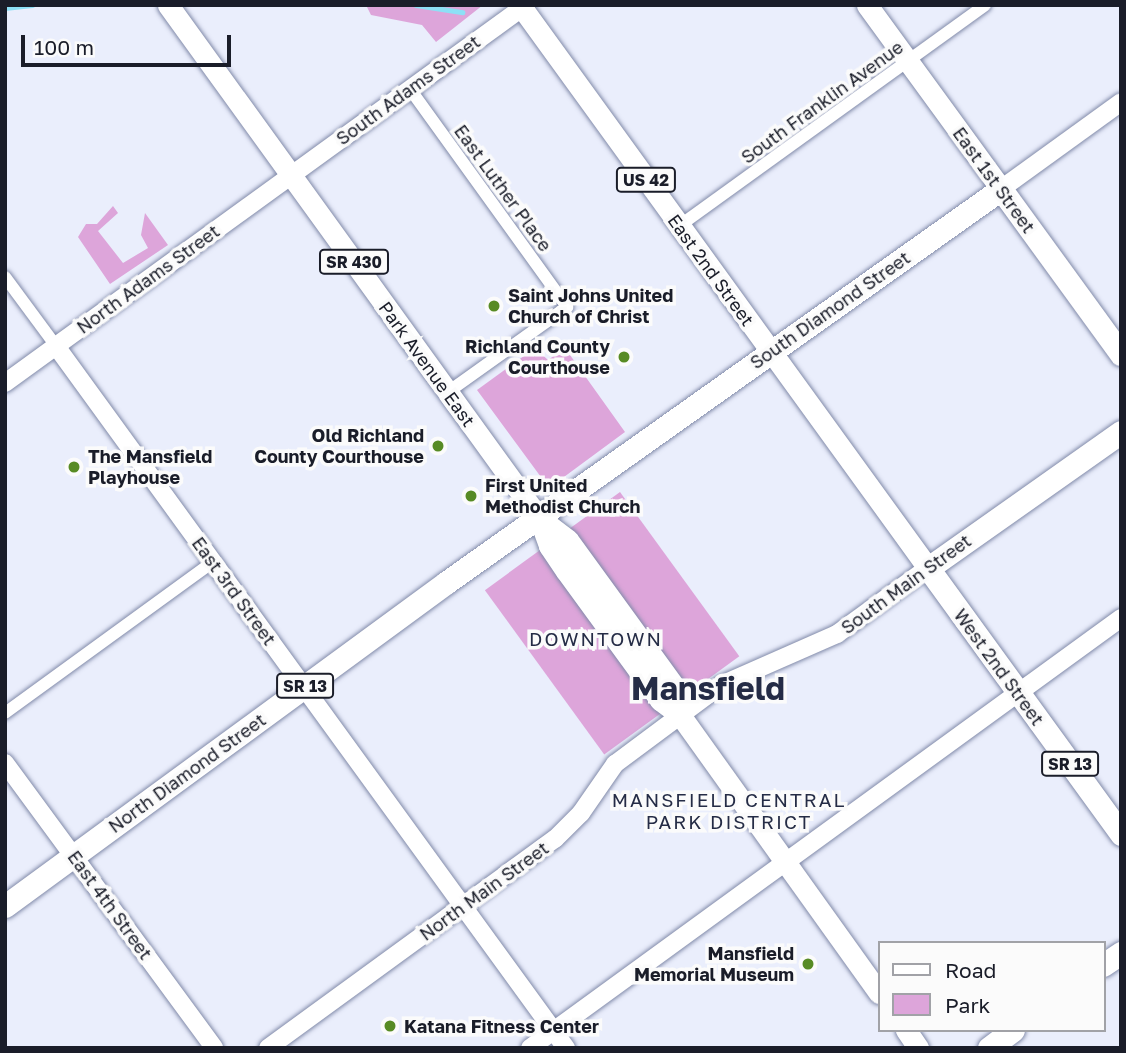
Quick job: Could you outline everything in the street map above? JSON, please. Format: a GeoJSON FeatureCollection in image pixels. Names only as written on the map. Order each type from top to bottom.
{"type":"FeatureCollection","features":[{"type":"Feature","properties":{"kind":"highway","name":"South Diamond Street"},"geometry":{"type":"LineString","coordinates":[[539,519],[770,351],[1001,189]]}},
{"type":"Feature","properties":{"kind":"highway","name":"East 1st Street"},"geometry":{"type":"LineString","coordinates":[[1001,189],[1121,354]]}},
{"type":"Feature","properties":{"kind":"highway","name":"South Main Street"},"geometry":{"type":"LineString","coordinates":[[928,568],[1121,432]]}},
{"type":"Feature","properties":{"kind":"highway","name":"North Diamond Street"},"geometry":{"type":"LineString","coordinates":[[5,906],[539,519]]}},
{"type":"Feature","properties":{"kind":"highway","name":"West 2nd Street"},"geometry":{"type":"LineString","coordinates":[[928,568],[1121,834]]}},
{"type":"Feature","properties":{"kind":"highway"},"geometry":{"type":"LineString","coordinates":[[1105,964],[1121,953]]}},
{"type":"Feature","properties":{"kind":"highway"},"geometry":{"type":"LineString","coordinates":[[989,1048],[1010,1032]]}},
{"type":"Feature","properties":{"kind":"main road","name":"Park Avenue East"},"geometry":{"type":"LineString","coordinates":[[168,5],[539,519],[549,546],[566,571],[660,700],[680,715]]}},
{"type":"Feature","properties":{"kind":"main road","name":"East 1st Street"},"geometry":{"type":"LineString","coordinates":[[867,5],[1001,189]]}},
{"type":"Feature","properties":{"kind":"main road","name":"South Adams Street"},"geometry":{"type":"LineString","coordinates":[[290,175],[523,6]]}},
{"type":"Feature","properties":{"kind":"main road","name":"East 2nd Street"},"geometry":{"type":"LineString","coordinates":[[523,6],[928,568]]}},
{"type":"Feature","properties":{"kind":"main road","name":"South Diamond Street"},"geometry":{"type":"LineString","coordinates":[[1001,189],[1121,102]]}},
{"type":"Feature","properties":{"kind":"main road","name":"North Adams Street"},"geometry":{"type":"LineString","coordinates":[[5,383],[290,175]]}},
{"type":"Feature","properties":{"kind":"main road","name":"East 3rd Street"},"geometry":{"type":"LineString","coordinates":[[56,346],[566,1048]]}},
{"type":"Feature","properties":{"kind":"main road","name":"South Main Street"},"geometry":{"type":"LineString","coordinates":[[680,715],[738,675],[837,634],[928,568]]}},
{"type":"Feature","properties":{"kind":"main road"},"geometry":{"type":"LineString","coordinates":[[530,1048],[1121,618]]}},
{"type":"Feature","properties":{"kind":"main road","name":"SR 430"},"geometry":{"type":"LineString","coordinates":[[680,715],[878,992]]}},
{"type":"Feature","properties":{"kind":"main road","name":"North Main Street"},"geometry":{"type":"LineString","coordinates":[[268,1048],[555,839],[581,813],[609,769],[680,715]]}},
{"type":"Feature","properties":{"kind":"main road","name":"East 4th Street"},"geometry":{"type":"LineString","coordinates":[[5,763],[214,1048]]}},
{"type":"Feature","properties":{"kind":"main road"},"geometry":{"type":"LineString","coordinates":[[907,1032],[918,1048]]}},
{"type":"Feature","properties":{"kind":"street","name":"South Franklin Avenue"},"geometry":{"type":"LineString","coordinates":[[679,226],[985,5]]}},
{"type":"Feature","properties":{"kind":"street","name":"East Luther Place"},"geometry":{"type":"LineString","coordinates":[[410,89],[567,307],[448,392]]}},
{"type":"Feature","properties":{"kind":"street","name":"East 3rd Street"},"geometry":{"type":"LineString","coordinates":[[5,277],[56,346]]}},
{"type":"Feature","properties":{"kind":"street"},"geometry":{"type":"LineString","coordinates":[[5,713],[213,562]]}},
{"type":"Feature","properties":{"kind":"green space"},"geometry":{"type":"Polygon","coordinates":[[[366,5],[483,5],[436,42],[422,25],[371,15],[366,5]]]}},
{"type":"Feature","properties":{"kind":"green space"},"geometry":{"type":"Polygon","coordinates":[[[113,206],[118,213],[98,231],[123,263],[148,248],[141,235],[145,213],[168,245],[110,284],[78,237],[86,224],[97,224],[113,206]]]}},
{"type":"Feature","properties":{"kind":"green space"},"geometry":{"type":"Polygon","coordinates":[[[535,348],[548,360],[565,348],[625,432],[549,488],[477,390],[535,348]]]}},
{"type":"Feature","properties":{"kind":"green space"},"geometry":{"type":"Polygon","coordinates":[[[620,492],[739,656],[604,754],[485,590],[620,492]]]}},
{"type":"Feature","properties":{"kind":"waterway"},"geometry":{"type":"LineString","coordinates":[[5,8],[32,5]]}},
{"type":"Feature","properties":{"kind":"waterway"},"geometry":{"type":"LineString","coordinates":[[416,5],[462,12]]}},
{"type":"Feature","properties":{"kind":"place","name":"Saint Johns United Church of Christ"},"geometry":{"type":"Point","coordinates":[494,306]}},
{"type":"Feature","properties":{"kind":"place","name":"Richland County Courthouse"},"geometry":{"type":"Point","coordinates":[624,357]}},
{"type":"Feature","properties":{"kind":"place","name":"Old Richland County Courthouse"},"geometry":{"type":"Point","coordinates":[438,446]}},
{"type":"Feature","properties":{"kind":"place","name":"The Mansfield Playhouse"},"geometry":{"type":"Point","coordinates":[74,467]}},
{"type":"Feature","properties":{"kind":"place","name":"First United Methodist Church"},"geometry":{"type":"Point","coordinates":[471,496]}},
{"type":"Feature","properties":{"kind":"place","name":"Mansfield Memorial Museum"},"geometry":{"type":"Point","coordinates":[808,964]}},
{"type":"Feature","properties":{"kind":"place","name":"Katana Fitness Center"},"geometry":{"type":"Point","coordinates":[390,1026]}},
{"type":"Feature","properties":{"kind":"district","name":"DOWNTOWN"},"geometry":{"type":"Point","coordinates":[596,639]}},
{"type":"Feature","properties":{"kind":"district","name":"Mansfield"},"geometry":{"type":"Point","coordinates":[708,688]}},
{"type":"Feature","properties":{"kind":"district","name":"MANSFIELD CENTRAL PARK DISTRICT"},"geometry":{"type":"Point","coordinates":[729,811]}}]}
